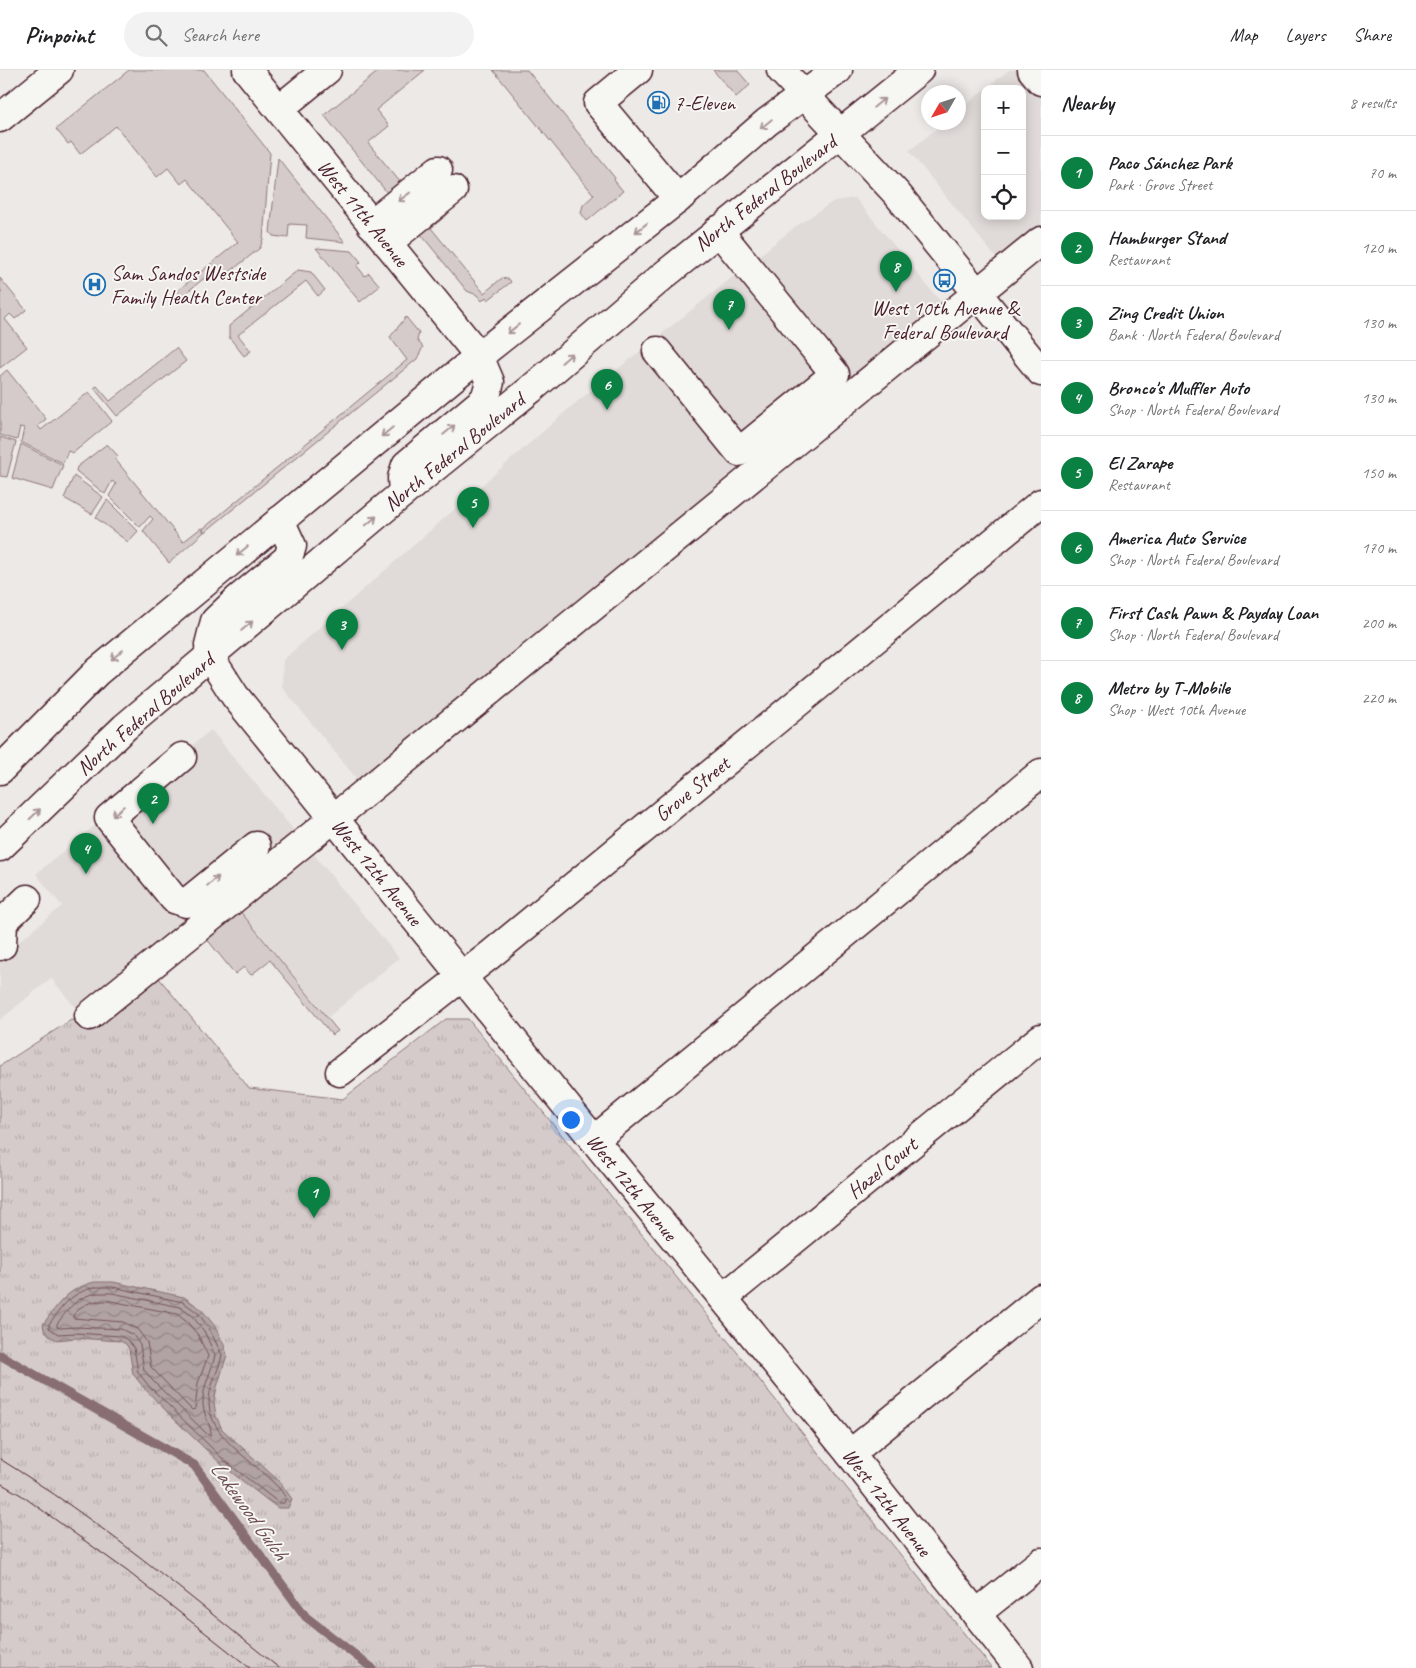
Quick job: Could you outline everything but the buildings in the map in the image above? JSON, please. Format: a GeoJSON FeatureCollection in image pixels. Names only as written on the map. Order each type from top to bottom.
{"type":"FeatureCollection","features":[{"type":"Feature","properties":{"kind":"street"},"geometry":{"type":"LineString","coordinates":[[0,118],[59,70]]}},
{"type":"Feature","properties":{"kind":"street","name":"West 11th Avenue"},"geometry":{"type":"LineString","coordinates":[[247,70],[479,356],[490,382],[485,399],[406,465],[402,478],[403,493]]}},
{"type":"Feature","properties":{"kind":"street"},"geometry":{"type":"LineString","coordinates":[[279,109],[327,70]]}},
{"type":"Feature","properties":{"kind":"street"},"geometry":{"type":"LineString","coordinates":[[638,70],[598,103],[678,199]]}},
{"type":"Feature","properties":{"kind":"street"},"geometry":{"type":"LineString","coordinates":[[781,70],[897,194],[1041,372]]}},
{"type":"Feature","properties":{"kind":"street"},"geometry":{"type":"LineString","coordinates":[[0,770],[97,672],[479,356],[678,199],[767,122],[838,70]]}},
{"type":"Feature","properties":{"kind":"street","name":"North Federal Boulevard"},"geometry":{"type":"LineString","coordinates":[[0,847],[125,728],[403,493],[530,390],[718,230],[919,70]]}},
{"type":"Feature","properties":{"kind":"street"},"geometry":{"type":"LineString","coordinates":[[1032,70],[1041,80]]}},
{"type":"Feature","properties":{"kind":"street"},"geometry":{"type":"LineString","coordinates":[[379,233],[446,180]]}},
{"type":"Feature","properties":{"kind":"street"},"geometry":{"type":"LineString","coordinates":[[657,351],[739,452],[835,374],[718,230]]}},
{"type":"Feature","properties":{"kind":"street"},"geometry":{"type":"LineString","coordinates":[[89,1016],[1041,241]]}},
{"type":"Feature","properties":{"kind":"street","name":"Grove Street"},"geometry":{"type":"LineString","coordinates":[[340,1072],[462,977],[1041,503]]}},
{"type":"Feature","properties":{"kind":"street"},"geometry":{"type":"LineString","coordinates":[[210,658],[209,645],[215,621],[238,599],[288,558],[292,546],[280,520]]}},
{"type":"Feature","properties":{"kind":"street","name":"West 12th Avenue"},"geometry":{"type":"LineString","coordinates":[[210,658],[235,696],[850,1454],[1020,1668]]}},
{"type":"Feature","properties":{"kind":"street"},"geometry":{"type":"LineString","coordinates":[[182,757],[109,818],[174,899],[186,903],[256,846]]}},
{"type":"Feature","properties":{"kind":"street"},"geometry":{"type":"LineString","coordinates":[[594,1140],[1041,773]]}},
{"type":"Feature","properties":{"kind":"street"},"geometry":{"type":"LineString","coordinates":[[0,946],[2,945],[3,922],[27,899]]}},
{"type":"Feature","properties":{"kind":"street","name":"Hazel Court"},"geometry":{"type":"LineString","coordinates":[[723,1298],[1041,1038]]}},
{"type":"Feature","properties":{"kind":"street"},"geometry":{"type":"LineString","coordinates":[[850,1454],[1041,1298]]}},
{"type":"Feature","properties":{"kind":"street"},"geometry":{"type":"LineString","coordinates":[[976,1614],[1041,1562]]}},
{"type":"Feature","properties":{"kind":"shaded area"},"geometry":{"type":"Polygon","coordinates":[[[1009,70],[1041,70],[1041,234],[1002,265],[909,151],[935,130],[966,130],[966,105],[981,92],[981,220],[1026,220],[1026,85],[991,85],[1009,70]]]}},
{"type":"Feature","properties":{"kind":"shaded area"},"geometry":{"type":"Polygon","coordinates":[[[855,198],[948,311],[361,784],[282,687],[283,660],[572,406],[795,227],[834,201],[855,198]]]}},
{"type":"Feature","properties":{"kind":"shaded area"},"geometry":{"type":"Polygon","coordinates":[[[211,730],[399,958],[328,1017],[229,897],[83,1017],[51,978],[0,1020],[0,957],[62,906],[36,874],[211,730]]]}},
{"type":"Feature","properties":{"kind":"green space"},"geometry":{"type":"Polygon","coordinates":[[[129,70],[204,70],[270,153],[263,239],[260,248],[226,275],[218,267],[181,297],[177,291],[238,242],[187,179],[181,184],[168,168],[157,177],[116,126],[80,154],[71,142],[68,144],[56,129],[129,70]]]}},
{"type":"Feature","properties":{"kind":"green space"},"geometry":{"type":"Polygon","coordinates":[[[380,70],[425,70],[376,110],[389,126],[368,143],[401,183],[393,200],[324,115],[380,70]]]}},
{"type":"Feature","properties":{"kind":"green space"},"geometry":{"type":"Polygon","coordinates":[[[493,70],[527,70],[615,178],[614,180],[623,191],[587,221],[581,213],[583,205],[594,195],[493,70]]]}},
{"type":"Feature","properties":{"kind":"green space"},"geometry":{"type":"Polygon","coordinates":[[[713,70],[737,70],[750,85],[736,97],[713,70]]]}},
{"type":"Feature","properties":{"kind":"green space"},"geometry":{"type":"Polygon","coordinates":[[[278,158],[345,242],[306,238],[307,225],[289,224],[288,238],[273,236],[270,232],[278,158]]]}},
{"type":"Feature","properties":{"kind":"green space"},"geometry":{"type":"Polygon","coordinates":[[[449,209],[448,214],[431,228],[484,293],[502,278],[509,279],[511,282],[488,300],[486,297],[482,301],[477,295],[467,291],[415,227],[449,209]]]}},
{"type":"Feature","properties":{"kind":"green space"},"geometry":{"type":"Polygon","coordinates":[[[316,248],[352,251],[361,262],[357,266],[365,276],[369,273],[380,286],[360,302],[316,248]]]}},
{"type":"Feature","properties":{"kind":"green space"},"geometry":{"type":"Polygon","coordinates":[[[298,270],[311,272],[325,290],[318,296],[306,281],[238,335],[251,351],[244,356],[229,337],[229,326],[298,270]]]}},
{"type":"Feature","properties":{"kind":"green space"},"geometry":{"type":"Polygon","coordinates":[[[0,278],[26,310],[15,319],[10,314],[5,319],[27,347],[0,368],[0,294],[2,292],[0,289],[0,278]]]}},
{"type":"Feature","properties":{"kind":"green space"},"geometry":{"type":"Polygon","coordinates":[[[406,317],[419,333],[417,340],[423,347],[417,359],[205,532],[202,528],[407,360],[390,337],[406,317]]]}},
{"type":"Feature","properties":{"kind":"green space"},"geometry":{"type":"Polygon","coordinates":[[[176,348],[186,361],[117,416],[94,388],[97,386],[110,401],[176,348]]]}},
{"type":"Feature","properties":{"kind":"green space"},"geometry":{"type":"Polygon","coordinates":[[[7,370],[46,419],[38,426],[41,430],[89,392],[112,421],[73,453],[68,451],[63,463],[21,442],[24,428],[20,427],[17,440],[0,435],[0,376],[7,370]]]}},
{"type":"Feature","properties":{"kind":"green space"},"geometry":{"type":"Polygon","coordinates":[[[0,437],[16,442],[7,477],[0,476],[0,437]]]}},
{"type":"Feature","properties":{"kind":"green space"},"geometry":{"type":"Polygon","coordinates":[[[21,444],[63,465],[53,490],[12,478],[21,444]]]}},
{"type":"Feature","properties":{"kind":"green space"},"geometry":{"type":"Polygon","coordinates":[[[107,444],[118,456],[115,459],[183,542],[201,528],[204,532],[169,563],[143,531],[153,519],[150,516],[140,527],[109,496],[116,484],[112,481],[105,494],[76,471],[77,467],[107,444]]]}},
{"type":"Feature","properties":{"kind":"green space"},"geometry":{"type":"Polygon","coordinates":[[[74,476],[103,497],[92,514],[64,498],[74,476]]]}},
{"type":"Feature","properties":{"kind":"green space"},"geometry":{"type":"Polygon","coordinates":[[[107,500],[138,531],[128,542],[96,518],[107,500]]]}},
{"type":"Feature","properties":{"kind":"green space"},"geometry":{"type":"Polygon","coordinates":[[[240,911],[338,1031],[332,1035],[270,960],[251,975],[244,967],[235,974],[206,938],[240,911]]]}},
{"type":"Feature","properties":{"kind":"green space"},"geometry":{"type":"Polygon","coordinates":[[[158,977],[249,1088],[343,1099],[446,1019],[468,1019],[992,1668],[0,1668],[0,1066],[71,1020],[95,1026],[158,977]]]}},
{"type":"Feature","properties":{"kind":"water"},"geometry":{"type":"Polygon","coordinates":[[[94,1282],[113,1282],[184,1297],[201,1309],[214,1325],[227,1355],[214,1402],[216,1416],[222,1429],[280,1482],[292,1499],[288,1508],[278,1508],[222,1465],[174,1419],[133,1374],[129,1349],[126,1344],[120,1341],[76,1338],[57,1340],[49,1336],[44,1330],[43,1324],[59,1303],[70,1293],[94,1282]]]}},
{"type":"Feature","properties":{"kind":"waterway","name":"Lakewood Gulch"},"geometry":{"type":"LineString","coordinates":[[0,1355],[194,1465],[306,1617],[372,1668]]}},
{"type":"Feature","properties":{"kind":"tram line"},"geometry":{"type":"LineString","coordinates":[[0,1459],[73,1507],[108,1533],[279,1668]]}},
{"type":"Feature","properties":{"kind":"tram line"},"geometry":{"type":"LineString","coordinates":[[0,1483],[21,1495],[127,1571],[250,1668]]}},
{"type":"Feature","properties":{"kind":"place","name":"7-Eleven"},"geometry":{"type":"Point","coordinates":[658,103]}},
{"type":"Feature","properties":{"kind":"place","name":"West 10th Avenue & Federal Boulevard"},"geometry":{"type":"Point","coordinates":[945,281]}},
{"type":"Feature","properties":{"kind":"place","name":"Sam Sandos Westside Family Health Center"},"geometry":{"type":"Point","coordinates":[95,285]}},
{"type":"Feature","properties":{"kind":"place","name":"Metro by T-Mobile"},"geometry":{"type":"Point","coordinates":[896,292]}},
{"type":"Feature","properties":{"kind":"place","name":"First Cash Pawn & Payday Loan"},"geometry":{"type":"Point","coordinates":[729,330]}},
{"type":"Feature","properties":{"kind":"place","name":"America Auto Service"},"geometry":{"type":"Point","coordinates":[607,410]}},
{"type":"Feature","properties":{"kind":"place","name":"El Zarape"},"geometry":{"type":"Point","coordinates":[473,528]}},
{"type":"Feature","properties":{"kind":"place","name":"Zing Credit Union"},"geometry":{"type":"Point","coordinates":[342,650]}},
{"type":"Feature","properties":{"kind":"place","name":"Hamburger Stand"},"geometry":{"type":"Point","coordinates":[153,824]}},
{"type":"Feature","properties":{"kind":"place","name":"Bronco's Muffler Auto"},"geometry":{"type":"Point","coordinates":[86,874]}},
{"type":"Feature","properties":{"kind":"place","name":"Paco Sánchez Park"},"geometry":{"type":"Point","coordinates":[314,1218]}}]}
